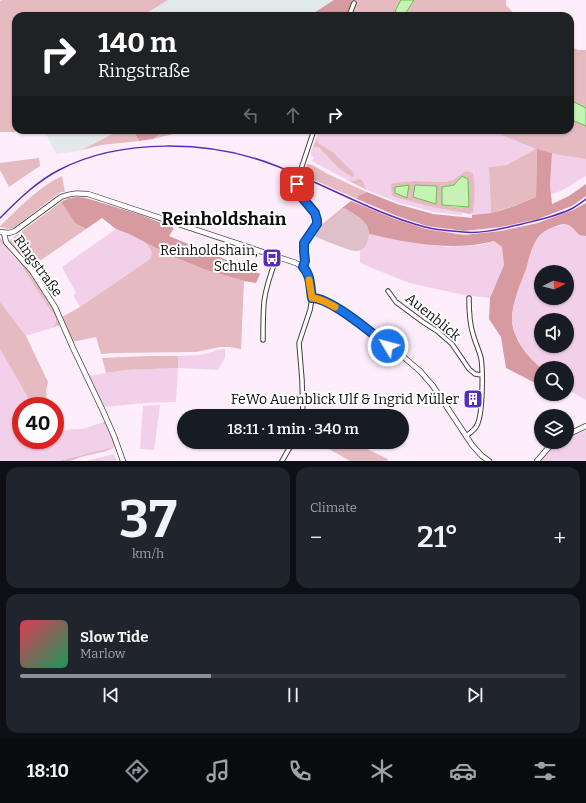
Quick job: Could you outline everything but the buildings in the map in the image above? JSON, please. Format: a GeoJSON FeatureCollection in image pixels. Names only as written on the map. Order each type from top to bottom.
{"type":"FeatureCollection","features":[{"type":"Feature","properties":{"kind":"street"},"geometry":{"type":"LineString","coordinates":[[351,12],[354,3]]}},
{"type":"Feature","properties":{"kind":"street"},"geometry":{"type":"LineString","coordinates":[[303,409],[299,344],[311,307],[312,298],[309,276],[303,267],[305,261],[304,243],[317,224],[317,220],[315,213],[300,195],[297,181],[313,134]]}},
{"type":"Feature","properties":{"kind":"street","name":"Ringstraße"},"geometry":{"type":"LineString","coordinates":[[123,461],[103,410],[72,348],[55,307],[32,271],[6,242],[2,232],[9,233],[15,231],[61,197],[78,193],[88,194],[296,263],[303,267]]}},
{"type":"Feature","properties":{"kind":"street"},"geometry":{"type":"LineString","coordinates":[[263,340],[265,296],[277,257]]}},
{"type":"Feature","properties":{"kind":"street","name":"Auenblick"},"geometry":{"type":"LineString","coordinates":[[388,291],[396,302],[437,331],[452,344],[466,366],[478,375],[482,375]]}},
{"type":"Feature","properties":{"kind":"street"},"geometry":{"type":"LineString","coordinates":[[312,298],[321,300],[342,311],[400,354],[420,371],[433,386],[466,436],[482,456],[489,461]]}},
{"type":"Feature","properties":{"kind":"street","name":"Auenblick"},"geometry":{"type":"LineString","coordinates":[[466,436],[475,429],[479,420],[481,410],[482,375],[480,358],[469,316],[469,298]]}},
{"type":"Feature","properties":{"kind":"street"},"geometry":{"type":"LineString","coordinates":[[574,432],[586,426]]}},
{"type":"Feature","properties":{"kind":"street"},"geometry":{"type":"LineString","coordinates":[[282,461],[289,449]]}},
{"type":"Feature","properties":{"kind":"street"},"geometry":{"type":"LineString","coordinates":[[537,461],[547,449]]}},
{"type":"Feature","properties":{"kind":"shaded area"},"geometry":{"type":"Polygon","coordinates":[[[168,0],[334,0],[315,12],[148,12],[168,0]]]}},
{"type":"Feature","properties":{"kind":"shaded area"},"geometry":{"type":"Polygon","coordinates":[[[168,0],[148,12],[12,12],[12,132],[0,132],[0,1],[168,0]]]}},
{"type":"Feature","properties":{"kind":"shaded area"},"geometry":{"type":"Polygon","coordinates":[[[334,0],[352,0],[348,12],[315,12],[334,0]]]}},
{"type":"Feature","properties":{"kind":"shaded area"},"geometry":{"type":"Polygon","coordinates":[[[352,0],[506,0],[506,5],[512,12],[354,12],[349,10],[352,0]]]}},
{"type":"Feature","properties":{"kind":"shaded area"},"geometry":{"type":"Polygon","coordinates":[[[401,0],[414,0],[406,12],[396,12],[401,0]]]}},
{"type":"Feature","properties":{"kind":"shaded area"},"geometry":{"type":"Polygon","coordinates":[[[574,48],[578,50],[586,50],[586,159],[559,155],[537,149],[536,197],[491,213],[489,167],[506,165],[536,149],[500,134],[574,134],[574,48]]]}},
{"type":"Feature","properties":{"kind":"shaded area"},"geometry":{"type":"Polygon","coordinates":[[[574,102],[586,108],[586,126],[574,121],[574,102]]]}},
{"type":"Feature","properties":{"kind":"shaded area"},"geometry":{"type":"Polygon","coordinates":[[[46,134],[113,134],[81,151],[56,154],[46,134]]]}},
{"type":"Feature","properties":{"kind":"shaded area"},"geometry":{"type":"Polygon","coordinates":[[[112,134],[135,134],[139,141],[101,145],[82,150],[112,134]]]}},
{"type":"Feature","properties":{"kind":"shaded area"},"geometry":{"type":"Polygon","coordinates":[[[135,134],[160,134],[153,139],[139,141],[135,134]]]}},
{"type":"Feature","properties":{"kind":"shaded area"},"geometry":{"type":"Polygon","coordinates":[[[160,134],[174,134],[153,139],[160,134]]]}},
{"type":"Feature","properties":{"kind":"shaded area"},"geometry":{"type":"Polygon","coordinates":[[[318,134],[500,134],[537,149],[505,165],[489,167],[491,213],[472,215],[474,193],[463,173],[453,180],[445,182],[415,181],[393,183],[445,210],[462,213],[462,215],[434,212],[397,202],[367,190],[356,180],[349,181],[312,161],[314,158],[311,155],[311,152],[313,147],[316,147],[350,176],[353,172],[333,152],[318,143],[318,134]]]}},
{"type":"Feature","properties":{"kind":"shaded area"},"geometry":{"type":"Polygon","coordinates":[[[317,137],[318,143],[333,152],[353,172],[353,177],[340,168],[319,148],[313,147],[312,149],[317,137]]]}},
{"type":"Feature","properties":{"kind":"shaded area"},"geometry":{"type":"Polygon","coordinates":[[[537,149],[552,153],[550,185],[552,204],[569,196],[586,184],[586,196],[572,206],[538,219],[501,227],[464,231],[427,226],[397,216],[357,199],[358,196],[367,192],[397,204],[433,214],[472,218],[472,215],[497,212],[536,197],[537,149]]]}},
{"type":"Feature","properties":{"kind":"shaded area"},"geometry":{"type":"Polygon","coordinates":[[[552,153],[586,159],[586,176],[563,190],[553,194],[551,193],[552,153]]]}},
{"type":"Feature","properties":{"kind":"shaded area"},"geometry":{"type":"Polygon","coordinates":[[[39,158],[40,166],[9,187],[0,170],[0,163],[39,158]]]}},
{"type":"Feature","properties":{"kind":"shaded area"},"geometry":{"type":"Polygon","coordinates":[[[307,164],[367,192],[358,196],[357,199],[303,175],[307,164]]]}},
{"type":"Feature","properties":{"kind":"shaded area"},"geometry":{"type":"Polygon","coordinates":[[[467,171],[473,173],[474,203],[473,212],[470,214],[422,204],[392,195],[391,185],[393,183],[415,181],[445,182],[453,180],[467,171]],[[462,176],[454,185],[442,187],[442,205],[469,207],[462,176]]]}},
{"type":"Feature","properties":{"kind":"shaded area"},"geometry":{"type":"Polygon","coordinates":[[[62,176],[65,192],[61,192],[55,196],[14,228],[8,229],[0,227],[37,192],[62,176]]]}},
{"type":"Feature","properties":{"kind":"shaded area"},"geometry":{"type":"Polygon","coordinates":[[[462,176],[468,179],[469,207],[442,205],[442,187],[454,185],[462,176]]]}},
{"type":"Feature","properties":{"kind":"shaded area"},"geometry":{"type":"Polygon","coordinates":[[[359,179],[362,180],[367,190],[349,181],[359,179]]]}},
{"type":"Feature","properties":{"kind":"shaded area"},"geometry":{"type":"Polygon","coordinates":[[[409,185],[407,198],[395,193],[395,187],[409,185]]]}},
{"type":"Feature","properties":{"kind":"shaded area"},"geometry":{"type":"Polygon","coordinates":[[[415,185],[437,186],[436,204],[413,197],[415,185]]]}},
{"type":"Feature","properties":{"kind":"shaded area"},"geometry":{"type":"Polygon","coordinates":[[[69,198],[86,198],[141,215],[174,228],[169,236],[260,274],[256,283],[206,270],[174,257],[116,229],[102,218],[86,229],[75,223],[61,202],[69,198]]]}},
{"type":"Feature","properties":{"kind":"shaded area"},"geometry":{"type":"Polygon","coordinates":[[[351,201],[395,219],[426,229],[464,235],[501,231],[538,223],[573,210],[586,203],[586,236],[580,235],[572,227],[565,224],[545,231],[540,235],[531,251],[515,300],[512,313],[513,326],[518,340],[526,353],[534,361],[534,382],[506,368],[501,337],[489,319],[490,298],[504,265],[502,247],[494,241],[463,246],[447,246],[415,243],[369,234],[367,226],[346,209],[342,208],[351,201]]]}},
{"type":"Feature","properties":{"kind":"shaded area"},"geometry":{"type":"Polygon","coordinates":[[[61,202],[75,223],[86,229],[31,267],[9,241],[61,202]]]}},
{"type":"Feature","properties":{"kind":"shaded area"},"geometry":{"type":"Polygon","coordinates":[[[342,208],[346,209],[321,228],[315,230],[342,208]]]}},
{"type":"Feature","properties":{"kind":"shaded area"},"geometry":{"type":"Polygon","coordinates":[[[346,209],[362,219],[368,227],[368,240],[364,248],[360,250],[349,250],[312,235],[315,230],[322,227],[346,209]]]}},
{"type":"Feature","properties":{"kind":"shaded area"},"geometry":{"type":"Polygon","coordinates":[[[566,224],[573,227],[579,234],[586,236],[586,400],[574,393],[574,361],[534,362],[523,348],[515,334],[512,320],[514,300],[534,244],[541,234],[550,228],[566,224]]]}},
{"type":"Feature","properties":{"kind":"shaded area"},"geometry":{"type":"Polygon","coordinates":[[[116,229],[145,242],[152,254],[152,257],[80,307],[73,295],[76,293],[62,267],[116,229]]]}},
{"type":"Feature","properties":{"kind":"shaded area"},"geometry":{"type":"Polygon","coordinates":[[[369,234],[446,247],[480,245],[494,241],[502,247],[504,265],[490,298],[464,295],[409,283],[360,263],[360,251],[367,244],[369,234]]]}},
{"type":"Feature","properties":{"kind":"shaded area"},"geometry":{"type":"Polygon","coordinates":[[[0,238],[29,271],[54,310],[60,325],[51,328],[55,325],[56,321],[54,315],[19,261],[0,242],[0,238]]]}},
{"type":"Feature","properties":{"kind":"shaded area"},"geometry":{"type":"Polygon","coordinates":[[[0,242],[27,272],[52,311],[56,322],[51,328],[26,336],[0,302],[0,242]]]}},
{"type":"Feature","properties":{"kind":"shaded area"},"geometry":{"type":"Polygon","coordinates":[[[145,242],[174,257],[206,270],[244,281],[241,349],[220,347],[196,352],[101,354],[96,337],[72,342],[62,317],[80,307],[150,259],[152,255],[145,242]]]}},
{"type":"Feature","properties":{"kind":"shaded area"},"geometry":{"type":"Polygon","coordinates":[[[0,302],[26,336],[48,382],[46,391],[47,397],[28,397],[0,349],[0,302]]]}},
{"type":"Feature","properties":{"kind":"shaded area"},"geometry":{"type":"Polygon","coordinates":[[[0,349],[28,397],[12,397],[12,449],[64,449],[64,431],[82,429],[101,423],[106,425],[114,446],[59,461],[0,461],[0,349]]]}},
{"type":"Feature","properties":{"kind":"shaded area"},"geometry":{"type":"Polygon","coordinates":[[[225,349],[225,358],[218,370],[178,368],[178,356],[200,355],[225,349]]]}},
{"type":"Feature","properties":{"kind":"shaded area"},"geometry":{"type":"Polygon","coordinates":[[[178,356],[178,368],[126,370],[106,373],[102,358],[178,356]]]}},
{"type":"Feature","properties":{"kind":"shaded area"},"geometry":{"type":"Polygon","coordinates":[[[178,368],[176,402],[104,407],[88,376],[126,370],[178,368]]]}},
{"type":"Feature","properties":{"kind":"shaded area"},"geometry":{"type":"Polygon","coordinates":[[[160,405],[154,450],[140,449],[143,406],[160,405]]]}},
{"type":"Feature","properties":{"kind":"shaded area"},"geometry":{"type":"Polygon","coordinates":[[[106,422],[115,445],[113,448],[70,461],[59,461],[114,446],[106,425],[101,423],[106,422]]]}},
{"type":"Feature","properties":{"kind":"shaded area"},"geometry":{"type":"Polygon","coordinates":[[[586,430],[586,461],[541,461],[550,449],[574,449],[574,435],[586,430]]]}},
{"type":"Feature","properties":{"kind":"shaded area"},"geometry":{"type":"Polygon","coordinates":[[[329,449],[367,449],[388,459],[387,461],[350,461],[329,449]]]}},
{"type":"Feature","properties":{"kind":"shaded area"},"geometry":{"type":"Polygon","coordinates":[[[114,454],[117,461],[86,461],[114,454]]]}},
{"type":"Feature","properties":{"kind":"railway"},"geometry":{"type":"LineString","coordinates":[[0,218],[35,186],[59,170],[83,160],[109,152],[165,146],[194,147],[249,157],[274,165],[386,214],[439,230],[470,232],[500,229],[561,213],[573,208],[586,199]]}},
{"type":"Feature","properties":{"kind":"slow traffic"},"geometry":{"type":"LineString","coordinates":[[309,280],[312,298],[316,298],[335,307]]}},
{"type":"Feature","properties":{"kind":"place","name":"Reinholdshain, Schule"},"geometry":{"type":"Point","coordinates":[272,258]}},
{"type":"Feature","properties":{"kind":"place","name":"FeWo Auenblick Ulf & Ingrid Müller"},"geometry":{"type":"Point","coordinates":[473,399]}},
{"type":"Feature","properties":{"kind":"district","name":"Reinholdshain"},"geometry":{"type":"Point","coordinates":[224,219]}},
{"type":"Feature","properties":{"kind":"route"},"geometry":{"type":"LineString","coordinates":[[297,184],[300,195],[317,217],[317,224],[304,243],[305,261],[303,267],[309,276],[312,298],[321,300],[342,311],[388,346]]}}]}
